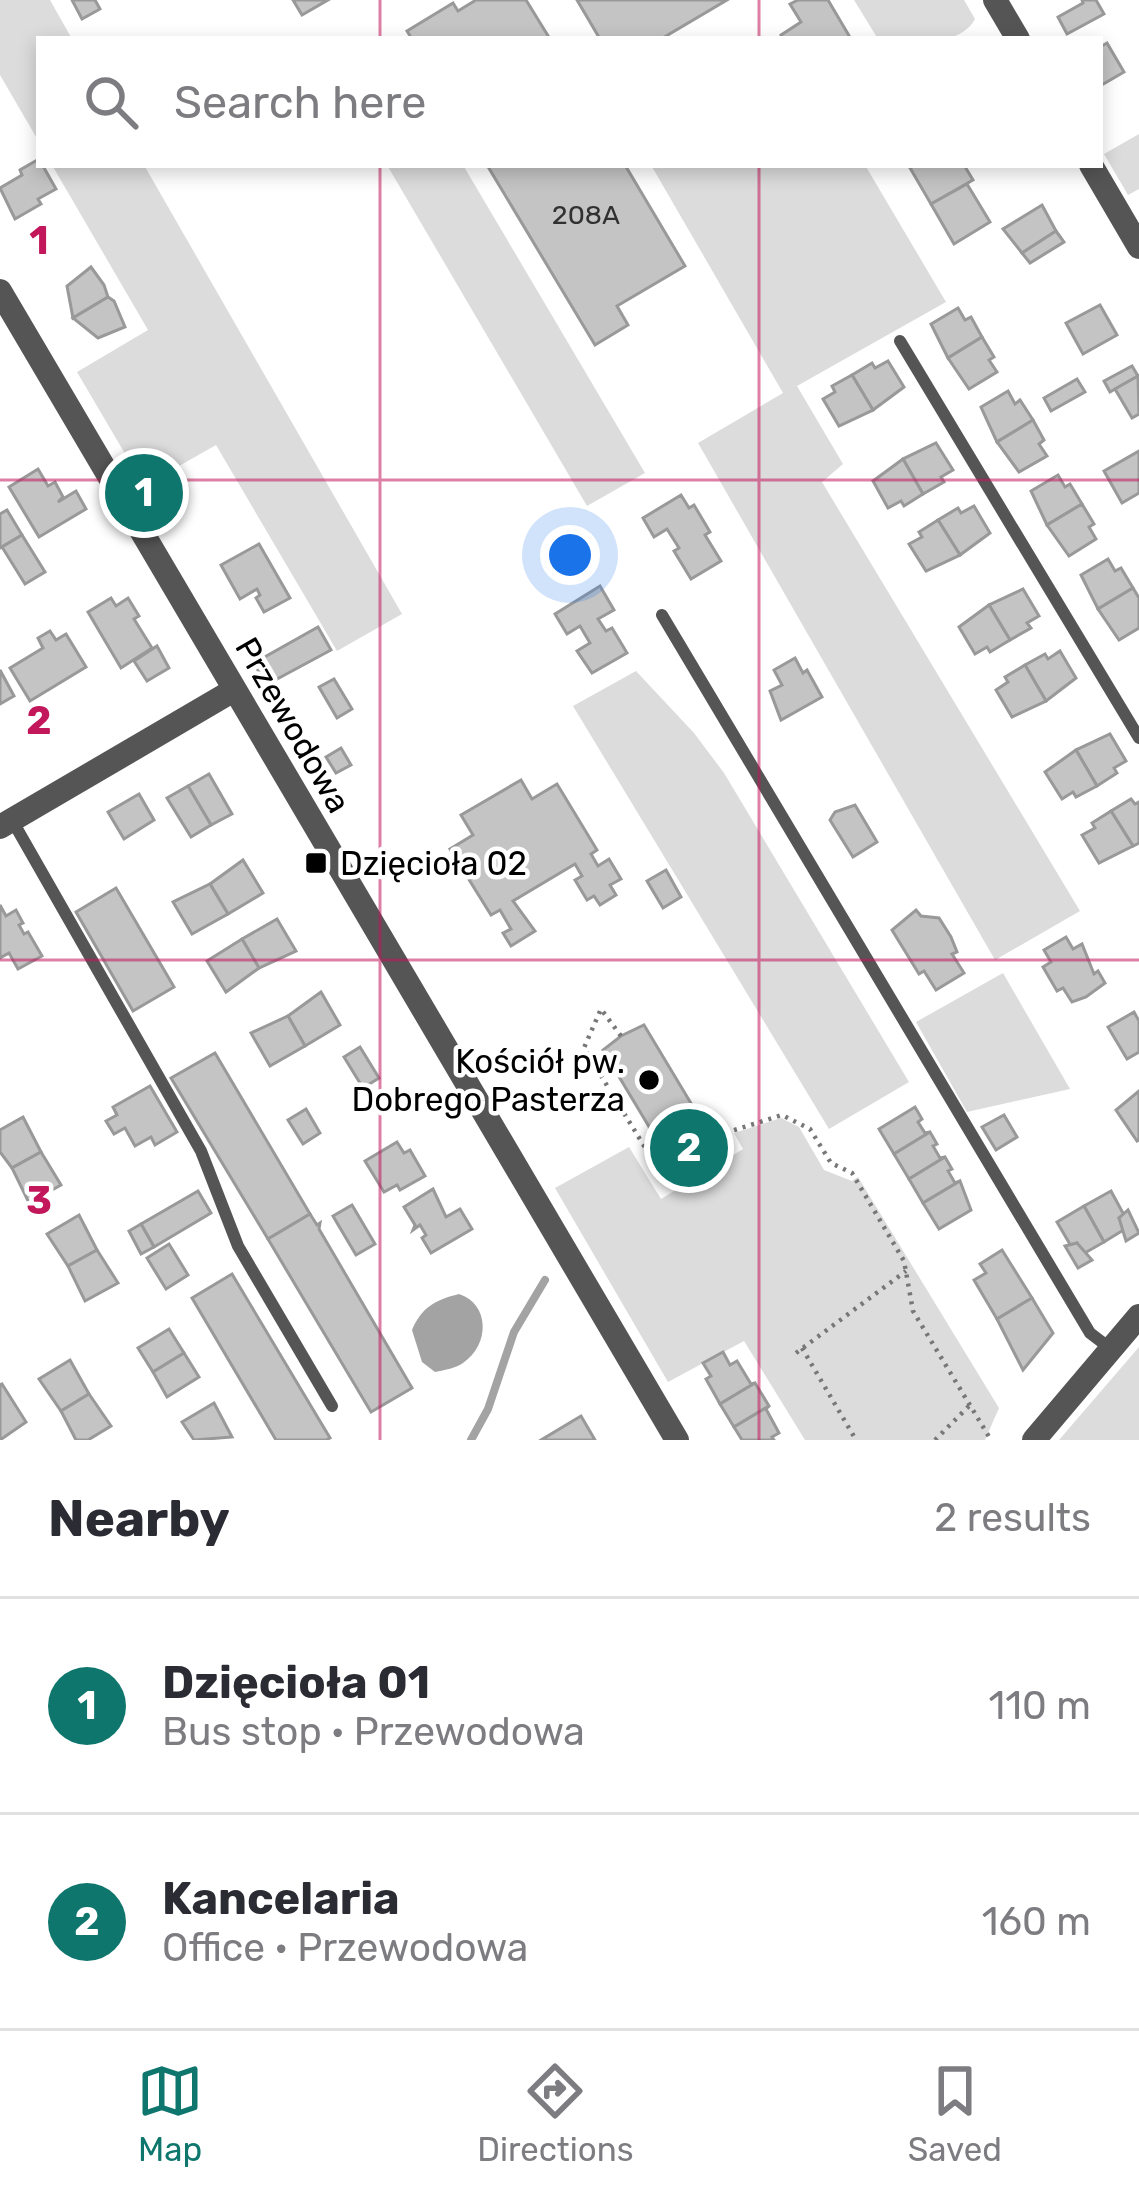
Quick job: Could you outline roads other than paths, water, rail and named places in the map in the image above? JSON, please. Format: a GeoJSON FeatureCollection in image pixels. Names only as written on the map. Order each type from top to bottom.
{"type":"FeatureCollection","features":[{"type":"Feature","properties":{"kind":"street"},"geometry":{"type":"LineString","coordinates":[[995,0],[1016,36]]}},
{"type":"Feature","properties":{"kind":"street"},"geometry":{"type":"LineString","coordinates":[[1093,168],[1139,247]]}},
{"type":"Feature","properties":{"kind":"street","name":"Przewodowa"},"geometry":{"type":"LineString","coordinates":[[0,291],[677,1440]]}},
{"type":"Feature","properties":{"kind":"street"},"geometry":{"type":"LineString","coordinates":[[6,824],[234,690]]}},
{"type":"Feature","properties":{"kind":"street"},"geometry":{"type":"LineString","coordinates":[[1034,1440],[1139,1316]]}},
{"type":"Feature","properties":{"kind":"lane"},"geometry":{"type":"LineString","coordinates":[[900,341],[1139,738]]}},
{"type":"Feature","properties":{"kind":"lane"},"geometry":{"type":"LineString","coordinates":[[662,615],[1090,1333],[1111,1349]]}},
{"type":"Feature","properties":{"kind":"lane"},"geometry":{"type":"LineString","coordinates":[[6,824],[201,1151],[238,1246],[332,1406]]}},
{"type":"Feature","properties":{"kind":"waterway"},"geometry":{"type":"LineString","coordinates":[[471,1440],[488,1409],[514,1332],[545,1280]]}},
{"type":"Feature","properties":{"kind":"place","name":"Dzięcioła 01"},"geometry":{"type":"Point","coordinates":[144,493]}},
{"type":"Feature","properties":{"kind":"place","name":"Dzięcioła 02"},"geometry":{"type":"Point","coordinates":[316,863]}},
{"type":"Feature","properties":{"kind":"place","name":"Kościół pw. Dobrego Pasterza"},"geometry":{"type":"Point","coordinates":[649,1080]}},
{"type":"Feature","properties":{"kind":"place","name":"Kancelaria"},"geometry":{"type":"Point","coordinates":[689,1148]}}]}
